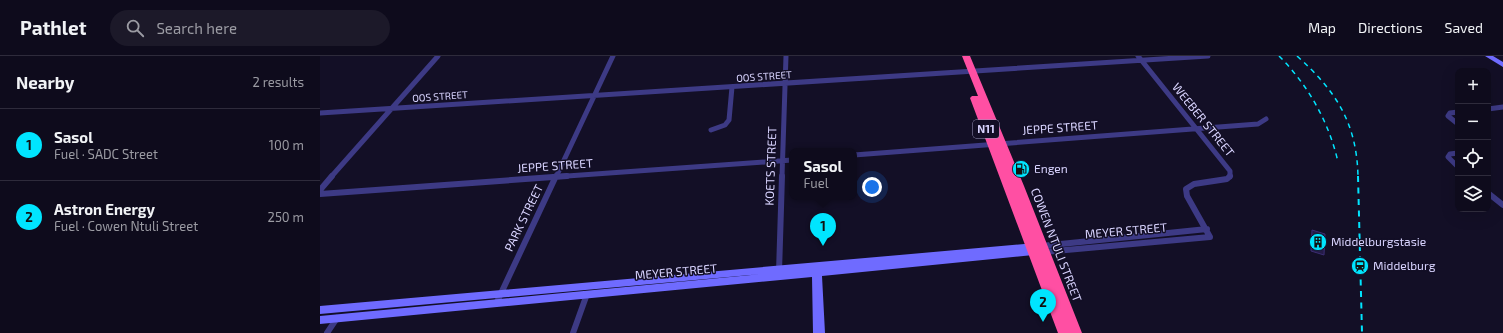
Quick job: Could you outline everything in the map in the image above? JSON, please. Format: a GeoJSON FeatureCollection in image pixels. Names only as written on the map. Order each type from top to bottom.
{"type":"FeatureCollection","features":[{"type":"Feature","properties":{"kind":"highway","name":"COWEN NTULI STREET"},"geometry":{"type":"LineString","coordinates":[[959,56],[968,72],[1038,249],[1075,333]]}},
{"type":"Feature","properties":{"kind":"highway","name":"COWEN NTULI STREET"},"geometry":{"type":"LineString","coordinates":[[966,56],[968,72]]}},
{"type":"Feature","properties":{"kind":"highway","name":"COWEN NTULI STREET"},"geometry":{"type":"LineString","coordinates":[[1038,249],[1065,333]]}},
{"type":"Feature","properties":{"kind":"main road"},"geometry":{"type":"LineString","coordinates":[[1488,56],[1503,65]]}},
{"type":"Feature","properties":{"kind":"main road","name":"MEYER STREET"},"geometry":{"type":"LineString","coordinates":[[320,320],[498,299],[587,294],[779,272],[1038,249]]}},
{"type":"Feature","properties":{"kind":"main road"},"geometry":{"type":"LineString","coordinates":[[818,269],[819,333]]}},
{"type":"Feature","properties":{"kind":"main road"},"geometry":{"type":"LineString","coordinates":[[320,310],[498,299],[779,272]]}},
{"type":"Feature","properties":{"kind":"street"},"geometry":{"type":"LineString","coordinates":[[320,190],[394,108],[438,56]]}},
{"type":"Feature","properties":{"kind":"street","name":"PARK STREET"},"geometry":{"type":"LineString","coordinates":[[498,299],[613,56]]}},
{"type":"Feature","properties":{"kind":"street","name":"KOETS STREET"},"geometry":{"type":"LineString","coordinates":[[779,272],[786,56]]}},
{"type":"Feature","properties":{"kind":"street","name":"WEEBER STREET"},"geometry":{"type":"LineString","coordinates":[[1138,56],[1231,174],[1227,179],[1194,184],[1186,189],[1187,196],[1210,236]]}},
{"type":"Feature","properties":{"kind":"street","name":"OOS STREET"},"geometry":{"type":"LineString","coordinates":[[320,113],[1208,56]]}},
{"type":"Feature","properties":{"kind":"street"},"geometry":{"type":"LineString","coordinates":[[711,130],[729,120],[732,87]]}},
{"type":"Feature","properties":{"kind":"street"},"geometry":{"type":"LineString","coordinates":[[1491,109],[1503,108]]}},
{"type":"Feature","properties":{"kind":"street"},"geometry":{"type":"LineString","coordinates":[[1455,112],[1450,113],[1448,116],[1455,122]]}},
{"type":"Feature","properties":{"kind":"street","name":"JEPPE STREET"},"geometry":{"type":"LineString","coordinates":[[857,155],[1258,124],[1266,119]]}},
{"type":"Feature","properties":{"kind":"street"},"geometry":{"type":"LineString","coordinates":[[1455,153],[1450,154],[1448,157],[1455,164]]}},
{"type":"Feature","properties":{"kind":"street","name":"JEPPE STREET"},"geometry":{"type":"LineString","coordinates":[[320,194],[789,160]]}},
{"type":"Feature","properties":{"kind":"street"},"geometry":{"type":"LineString","coordinates":[[1491,195],[1503,205]]}},
{"type":"Feature","properties":{"kind":"street","name":"MEYER STREET"},"geometry":{"type":"LineString","coordinates":[[1038,249],[1207,229]]}},
{"type":"Feature","properties":{"kind":"street","name":"MEYER STREET"},"geometry":{"type":"LineString","coordinates":[[1038,249],[1210,236]]}},
{"type":"Feature","properties":{"kind":"street"},"geometry":{"type":"LineString","coordinates":[[573,333],[587,294]]}},
{"type":"Feature","properties":{"kind":"street"},"geometry":{"type":"LineString","coordinates":[[327,333],[337,318]]}},
{"type":"Feature","properties":{"kind":"building","name":"Middelburgstasie"},"geometry":{"type":"Polygon","coordinates":[[[1312,230],[1325,234],[1324,255],[1311,251],[1312,230]]]}},
{"type":"Feature","properties":{"kind":"railway"},"geometry":{"type":"LineString","coordinates":[[1279,56],[1299,79],[1316,105],[1329,133],[1338,162]]}},
{"type":"Feature","properties":{"kind":"railway"},"geometry":{"type":"LineString","coordinates":[[1297,56],[1323,82],[1342,109],[1354,140],[1358,177]]}},
{"type":"Feature","properties":{"kind":"railway"},"geometry":{"type":"LineString","coordinates":[[1358,176],[1362,333]]}},
{"type":"Feature","properties":{"kind":"place","name":"Engen"},"geometry":{"type":"Point","coordinates":[1021,169]}},
{"type":"Feature","properties":{"kind":"place","name":"Middelburgstasie"},"geometry":{"type":"Point","coordinates":[1318,242]}},
{"type":"Feature","properties":{"kind":"place","name":"Sasol"},"geometry":{"type":"Point","coordinates":[823,246]}},
{"type":"Feature","properties":{"kind":"place","name":"Middelburg"},"geometry":{"type":"Point","coordinates":[1360,266]}},
{"type":"Feature","properties":{"kind":"place","name":"Astron Energy"},"geometry":{"type":"Point","coordinates":[1043,322]}}]}
